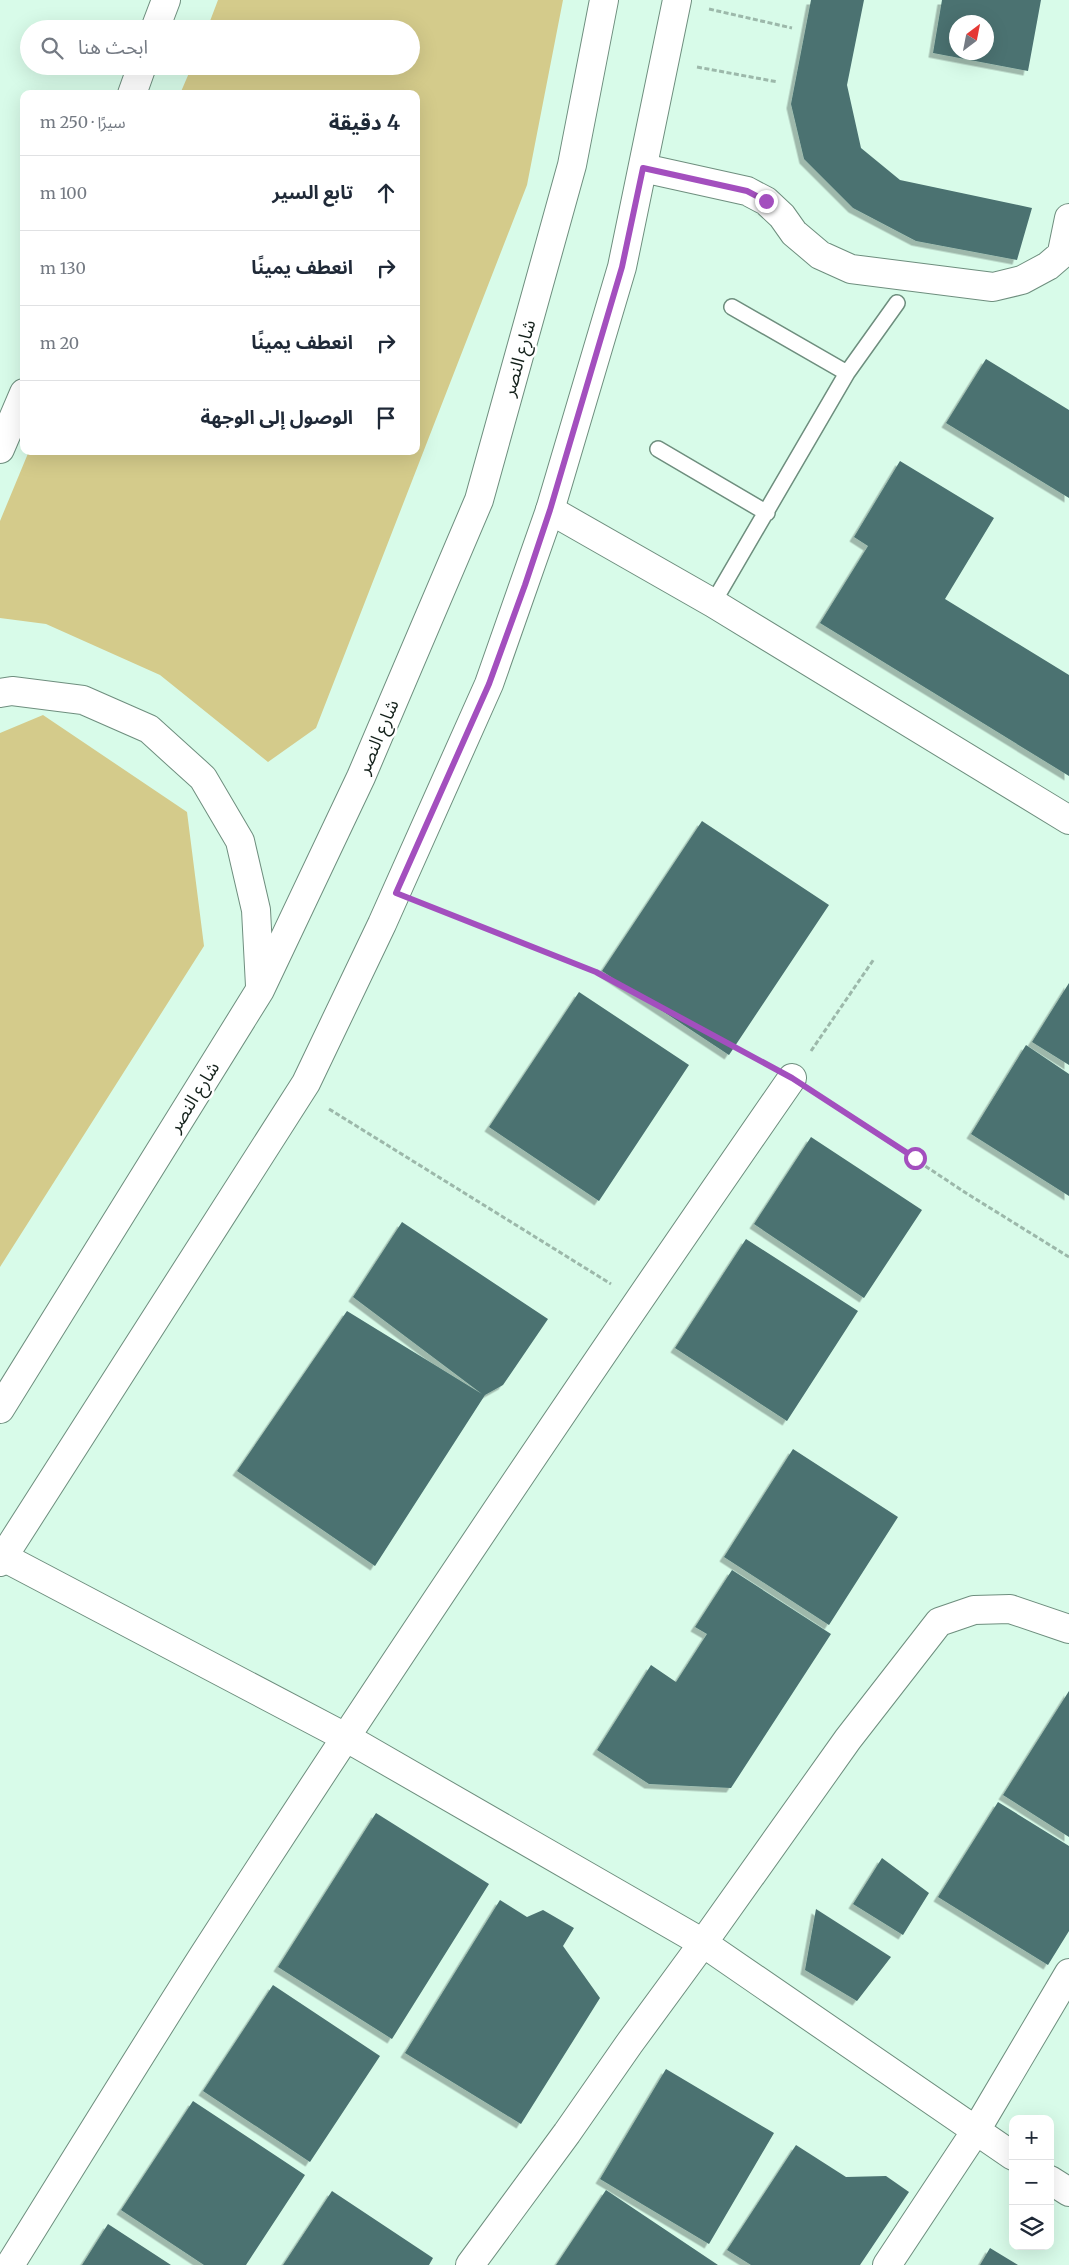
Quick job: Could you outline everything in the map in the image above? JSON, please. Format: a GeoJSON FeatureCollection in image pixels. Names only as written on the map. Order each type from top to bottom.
{"type":"FeatureCollection","features":[{"type":"Feature","properties":{"kind":"street"},"geometry":{"type":"LineString","coordinates":[[158,20],[166,0]]}},
{"type":"Feature","properties":{"kind":"street","name":"شارع النصر"},"geometry":{"type":"LineString","coordinates":[[0,1409],[260,990],[362,777],[479,500],[572,165],[604,0]]}},
{"type":"Feature","properties":{"kind":"street"},"geometry":{"type":"LineString","coordinates":[[677,1],[622,267],[550,510],[489,684],[396,893],[301,1091],[2,1559],[346,1738],[703,1944],[1009,2153]]}},
{"type":"Feature","properties":{"kind":"street"},"geometry":{"type":"LineString","coordinates":[[133,90],[139,75]]}},
{"type":"Feature","properties":{"kind":"street"},"geometry":{"type":"LineString","coordinates":[[643,168],[747,191],[766,201],[782,216],[794,233],[820,255],[851,269],[993,287],[1022,280],[1048,266],[1066,250],[1069,218]]}},
{"type":"Feature","properties":{"kind":"street"},"geometry":{"type":"LineString","coordinates":[[0,449],[20,402]]}},
{"type":"Feature","properties":{"kind":"street"},"geometry":{"type":"LineString","coordinates":[[550,510],[713,603],[1069,820]]}},
{"type":"Feature","properties":{"kind":"street"},"geometry":{"type":"LineString","coordinates":[[0,694],[12,691],[83,700],[149,729],[203,778],[240,840],[256,910],[260,990]]}},
{"type":"Feature","properties":{"kind":"street"},"geometry":{"type":"LineString","coordinates":[[10,2265],[202,1958],[346,1738],[638,1300],[792,1078]]}},
{"type":"Feature","properties":{"kind":"street"},"geometry":{"type":"LineString","coordinates":[[470,2265],[567,2133],[628,2044],[703,1944],[848,1739],[939,1622],[974,1610],[1010,1609],[1069,1628]]}},
{"type":"Feature","properties":{"kind":"street"},"geometry":{"type":"LineString","coordinates":[[886,2265],[976,2132],[1069,1973]]}},
{"type":"Feature","properties":{"kind":"street"},"geometry":{"type":"LineString","coordinates":[[1054,2183],[1069,2192]]}},
{"type":"Feature","properties":{"kind":"lane"},"geometry":{"type":"LineString","coordinates":[[713,603],[847,373],[897,303]]}},
{"type":"Feature","properties":{"kind":"lane"},"geometry":{"type":"LineString","coordinates":[[732,307],[847,373]]}},
{"type":"Feature","properties":{"kind":"lane"},"geometry":{"type":"LineString","coordinates":[[658,449],[767,513]]}},
{"type":"Feature","properties":{"kind":"path"},"geometry":{"type":"LineString","coordinates":[[677,1],[792,28]]}},
{"type":"Feature","properties":{"kind":"path"},"geometry":{"type":"LineString","coordinates":[[664,61],[778,82]]}},
{"type":"Feature","properties":{"kind":"path"},"geometry":{"type":"LineString","coordinates":[[396,893],[596,972],[792,1078],[966,1193],[1069,1257]]}},
{"type":"Feature","properties":{"kind":"path"},"geometry":{"type":"LineString","coordinates":[[792,1078],[874,959]]}},
{"type":"Feature","properties":{"kind":"path"},"geometry":{"type":"LineString","coordinates":[[301,1091],[638,1300]]}},
{"type":"Feature","properties":{"kind":"shaded area"},"geometry":{"type":"Polygon","coordinates":[[[218,0],[563,0],[527,185],[316,728],[268,762],[160,675],[46,624],[0,618],[0,521],[27,455],[420,455],[420,90],[182,90],[188,75],[420,75],[420,20],[210,20],[218,0]]]}},
{"type":"Feature","properties":{"kind":"shaded area"},"geometry":{"type":"Polygon","coordinates":[[[43,715],[187,812],[204,946],[0,1267],[0,733],[43,715]]]}},
{"type":"Feature","properties":{"kind":"building"},"geometry":{"type":"Polygon","coordinates":[[[811,0],[864,0],[847,85],[861,148],[900,180],[1032,208],[1017,260],[916,241],[853,208],[804,159],[791,104],[811,0]]]}},
{"type":"Feature","properties":{"kind":"building"},"geometry":{"type":"Polygon","coordinates":[[[942,0],[1041,0],[1028,71],[970,60],[994,60],[994,15],[949,15],[949,56],[933,53],[942,0]]]}},
{"type":"Feature","properties":{"kind":"building"},"geometry":{"type":"Polygon","coordinates":[[[986,359],[1069,410],[1069,498],[946,423],[986,359]]]}},
{"type":"Feature","properties":{"kind":"building"},"geometry":{"type":"Polygon","coordinates":[[[900,461],[994,518],[945,599],[1069,675],[1069,776],[820,623],[868,546],[854,537],[900,461]]]}},
{"type":"Feature","properties":{"kind":"building"},"geometry":{"type":"Polygon","coordinates":[[[702,821],[829,905],[729,1055],[602,971],[702,821]]]}},
{"type":"Feature","properties":{"kind":"building"},"geometry":{"type":"Polygon","coordinates":[[[1069,983],[1069,1065],[1032,1042],[1069,983]]]}},
{"type":"Feature","properties":{"kind":"building"},"geometry":{"type":"Polygon","coordinates":[[[579,992],[689,1065],[599,1201],[489,1127],[579,992]]]}},
{"type":"Feature","properties":{"kind":"building"},"geometry":{"type":"Polygon","coordinates":[[[1026,1045],[1069,1074],[1069,1196],[971,1134],[1026,1045]]]}},
{"type":"Feature","properties":{"kind":"building"},"geometry":{"type":"Polygon","coordinates":[[[811,1137],[922,1210],[864,1298],[754,1224],[811,1137]]]}},
{"type":"Feature","properties":{"kind":"building"},"geometry":{"type":"Polygon","coordinates":[[[402,1222],[548,1319],[503,1385],[485,1395],[375,1566],[237,1471],[347,1311],[482,1394],[353,1297],[402,1222]]]}},
{"type":"Feature","properties":{"kind":"building"},"geometry":{"type":"Polygon","coordinates":[[[746,1239],[858,1311],[787,1421],[675,1348],[746,1239]]]}},
{"type":"Feature","properties":{"kind":"building"},"geometry":{"type":"Polygon","coordinates":[[[793,1449],[898,1517],[829,1625],[724,1557],[793,1449]]]}},
{"type":"Feature","properties":{"kind":"building"},"geometry":{"type":"Polygon","coordinates":[[[732,1570],[831,1634],[731,1788],[649,1784],[597,1750],[651,1665],[676,1682],[707,1634],[695,1627],[732,1570]]]}},
{"type":"Feature","properties":{"kind":"building"},"geometry":{"type":"Polygon","coordinates":[[[1069,1691],[1069,1837],[1003,1795],[1069,1691]]]}},
{"type":"Feature","properties":{"kind":"building"},"geometry":{"type":"Polygon","coordinates":[[[998,1802],[1069,1846],[1069,1931],[1048,1965],[938,1897],[998,1802]]]}},
{"type":"Feature","properties":{"kind":"building"},"geometry":{"type":"Polygon","coordinates":[[[376,1813],[489,1884],[392,2039],[278,1967],[376,1813]]]}},
{"type":"Feature","properties":{"kind":"building"},"geometry":{"type":"Polygon","coordinates":[[[882,1858],[929,1893],[903,1935],[853,1904],[882,1858]]]}},
{"type":"Feature","properties":{"kind":"building"},"geometry":{"type":"Polygon","coordinates":[[[500,1900],[527,1917],[543,1910],[574,1928],[563,1946],[600,1998],[521,2124],[405,2053],[500,1900]]]}},
{"type":"Feature","properties":{"kind":"building"},"geometry":{"type":"Polygon","coordinates":[[[816,1909],[891,1957],[857,2001],[805,1970],[816,1909]]]}},
{"type":"Feature","properties":{"kind":"building"},"geometry":{"type":"Polygon","coordinates":[[[273,1985],[380,2056],[310,2162],[203,2091],[273,1985]]]}},
{"type":"Feature","properties":{"kind":"building"},"geometry":{"type":"Polygon","coordinates":[[[666,2069],[774,2133],[709,2244],[600,2179],[666,2069]]]}},
{"type":"Feature","properties":{"kind":"building"},"geometry":{"type":"Polygon","coordinates":[[[193,2101],[305,2175],[246,2265],[204,2265],[121,2210],[193,2101]]]}},
{"type":"Feature","properties":{"kind":"building"},"geometry":{"type":"Polygon","coordinates":[[[796,2145],[846,2177],[886,2176],[909,2192],[860,2265],[751,2265],[727,2250],[796,2145]]]}},
{"type":"Feature","properties":{"kind":"building"},"geometry":{"type":"Polygon","coordinates":[[[606,2190],[718,2265],[556,2265],[606,2190]]]}},
{"type":"Feature","properties":{"kind":"building"},"geometry":{"type":"Polygon","coordinates":[[[332,2191],[433,2258],[429,2265],[283,2265],[332,2191]]]}},
{"type":"Feature","properties":{"kind":"building"},"geometry":{"type":"Polygon","coordinates":[[[108,2224],[171,2265],[82,2265],[108,2224]]]}},
{"type":"Feature","properties":{"kind":"building"},"geometry":{"type":"Polygon","coordinates":[[[990,2248],[1018,2265],[980,2265],[990,2248]]]}},
{"type":"Feature","properties":{"kind":"route"},"geometry":{"type":"LineString","coordinates":[[766,201],[747,191],[643,168],[622,267],[550,510],[525,585],[489,684],[396,893],[596,972],[792,1078],[915,1158]]}}]}
